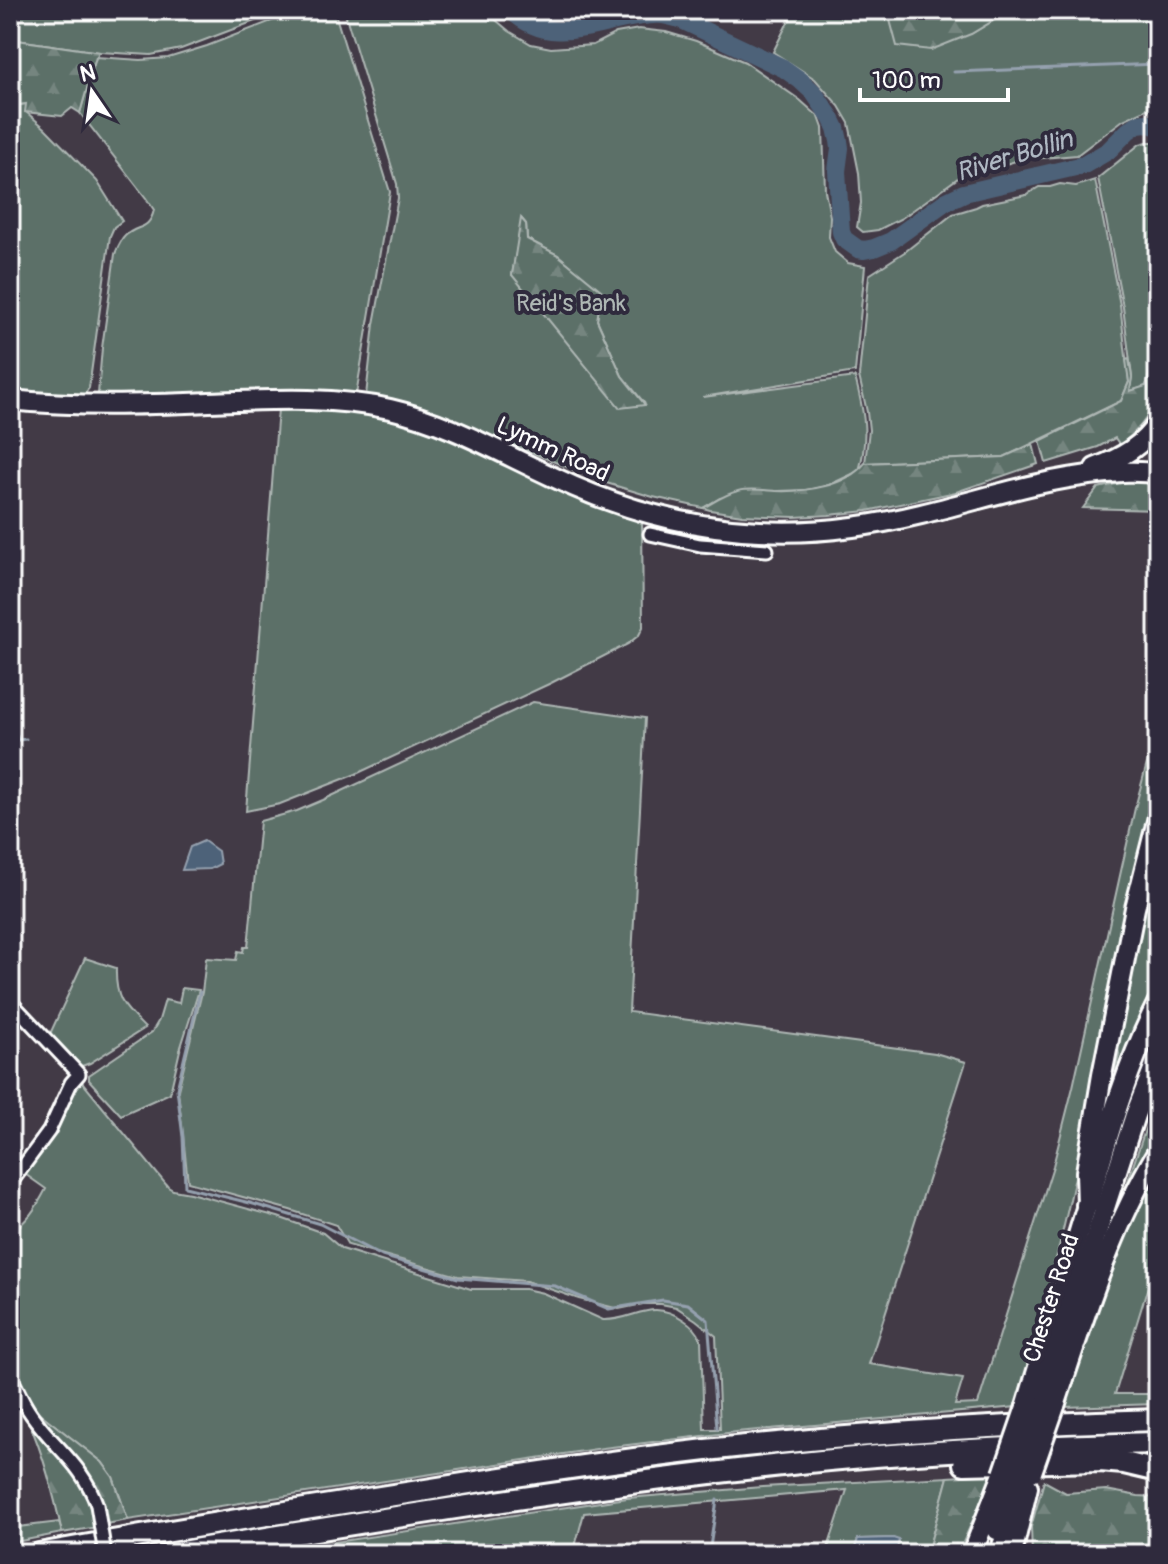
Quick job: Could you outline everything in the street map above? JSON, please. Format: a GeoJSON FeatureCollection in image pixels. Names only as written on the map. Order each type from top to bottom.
{"type":"FeatureCollection","features":[{"type":"Feature","properties":{"kind":"highway"},"geometry":{"type":"LineString","coordinates":[[1087,1205],[1127,1074],[1158,1004]]}},
{"type":"Feature","properties":{"kind":"highway"},"geometry":{"type":"LineString","coordinates":[[39,1554],[570,1467],[703,1451],[953,1429],[1158,1420]]}},
{"type":"Feature","properties":{"kind":"highway"},"geometry":{"type":"LineString","coordinates":[[170,1554],[458,1508],[785,1464],[1003,1449],[1158,1443]]}},
{"type":"Feature","properties":{"kind":"highway"},"geometry":{"type":"LineString","coordinates":[[668,1478],[933,1465],[1100,1461],[1158,1471]]}},
{"type":"Feature","properties":{"kind":"highway"},"geometry":{"type":"LineString","coordinates":[[1011,1554],[1020,1477]]}},
{"type":"Feature","properties":{"kind":"main road","name":"Lymm Road"},"geometry":{"type":"LineString","coordinates":[[10,400],[148,404],[305,400],[362,404],[409,414],[470,437],[550,476],[620,505],[723,529],[827,530],[891,521],[1073,477],[1122,471],[1158,474]]}},
{"type":"Feature","properties":{"kind":"main road","name":"Lymm Road"},"geometry":{"type":"LineString","coordinates":[[1073,477],[1121,457],[1140,444],[1158,422]]}},
{"type":"Feature","properties":{"kind":"main road","name":"Chester Road"},"geometry":{"type":"LineString","coordinates":[[1041,1406],[1087,1205],[1086,1172],[1102,1075],[1135,908],[1158,817]]}},
{"type":"Feature","properties":{"kind":"main road","name":"Chester Road"},"geometry":{"type":"LineString","coordinates":[[988,1554],[1020,1477],[1135,1115],[1158,1057]]}},
{"type":"Feature","properties":{"kind":"main road"},"geometry":{"type":"LineString","coordinates":[[999,1554],[1017,1505],[1020,1477],[1041,1406],[1110,1246],[1158,1151]]}},
{"type":"Feature","properties":{"kind":"main road","name":"Chester Road"},"geometry":{"type":"LineString","coordinates":[[972,1554],[1020,1477]]}},
{"type":"Feature","properties":{"kind":"street"},"geometry":{"type":"LineString","coordinates":[[650,534],[700,545],[767,550]]}},
{"type":"Feature","properties":{"kind":"street"},"geometry":{"type":"LineString","coordinates":[[10,1001],[79,1074],[71,1083],[49,1131],[10,1184]]}},
{"type":"Feature","properties":{"kind":"street"},"geometry":{"type":"LineString","coordinates":[[10,1375],[32,1416],[77,1466],[90,1486],[97,1505],[105,1554]]}},
{"type":"Feature","properties":{"kind":"green space"},"geometry":{"type":"Polygon","coordinates":[[[10,10],[284,10],[181,49],[151,55],[100,52],[10,39],[10,10]]]}},
{"type":"Feature","properties":{"kind":"green space"},"geometry":{"type":"Polygon","coordinates":[[[300,10],[334,10],[390,192],[356,395],[233,391],[131,399],[98,394],[115,254],[123,238],[146,224],[154,210],[80,113],[96,57],[168,58],[300,10]]]}},
{"type":"Feature","properties":{"kind":"green space"},"geometry":{"type":"Polygon","coordinates":[[[344,10],[484,10],[531,44],[551,48],[593,45],[616,33],[639,29],[666,32],[745,62],[800,100],[819,117],[823,128],[829,237],[835,252],[848,263],[865,266],[855,372],[703,397],[855,377],[864,424],[859,471],[829,485],[720,498],[703,508],[603,482],[454,420],[366,396],[374,324],[398,198],[397,184],[344,10]],[[522,219],[512,275],[645,404],[622,376],[597,320],[601,291],[558,255],[527,239],[526,224],[522,219]]]}},
{"type":"Feature","properties":{"kind":"green space"},"geometry":{"type":"Polygon","coordinates":[[[794,10],[936,10],[890,21],[971,34],[1011,10],[1158,10],[1158,110],[1147,109],[1123,120],[1077,155],[1019,160],[958,178],[902,218],[878,230],[863,232],[857,227],[861,203],[859,173],[849,123],[839,106],[815,79],[773,52],[794,10]]]}},
{"type":"Feature","properties":{"kind":"green space"},"geometry":{"type":"Polygon","coordinates":[[[936,10],[1011,10],[971,34],[931,50],[897,46],[890,20],[936,10]]]}},
{"type":"Feature","properties":{"kind":"green space"},"geometry":{"type":"Polygon","coordinates":[[[10,39],[100,52],[80,113],[72,108],[62,116],[25,112],[26,104],[10,106],[10,39]]]}},
{"type":"Feature","properties":{"kind":"green space"},"geometry":{"type":"Polygon","coordinates":[[[26,104],[26,112],[97,181],[122,221],[114,227],[110,236],[89,388],[83,396],[10,393],[10,320],[19,201],[10,288],[10,106],[26,104]]]}},
{"type":"Feature","properties":{"kind":"green space"},"geometry":{"type":"Polygon","coordinates":[[[1147,142],[1158,146],[1158,343],[1146,386],[1129,392],[1132,377],[1123,307],[1098,178],[1140,144],[1147,142]]]}},
{"type":"Feature","properties":{"kind":"green space"},"geometry":{"type":"Polygon","coordinates":[[[1095,180],[1120,305],[1129,382],[1121,401],[1004,457],[865,463],[869,430],[859,376],[869,275],[953,214],[1026,195],[1039,187],[1060,184],[1076,186],[1095,180]]]}},
{"type":"Feature","properties":{"kind":"green space","name":"Reid's Bank"},"geometry":{"type":"Polygon","coordinates":[[[521,218],[526,224],[527,239],[558,255],[602,291],[597,320],[622,376],[645,405],[620,408],[512,275],[521,218]]]}},
{"type":"Feature","properties":{"kind":"green space"},"geometry":{"type":"Polygon","coordinates":[[[1158,343],[1154,400],[1143,422],[1133,433],[1120,445],[1115,438],[1098,447],[1046,463],[1040,441],[1121,401],[1129,382],[1126,360],[1129,359],[1132,377],[1130,391],[1146,386],[1158,343]]]}},
{"type":"Feature","properties":{"kind":"green space"},"geometry":{"type":"Polygon","coordinates":[[[278,409],[350,411],[407,422],[454,438],[642,519],[643,627],[639,635],[628,644],[551,683],[356,774],[280,804],[246,811],[278,409]]]}},
{"type":"Feature","properties":{"kind":"green space"},"geometry":{"type":"Polygon","coordinates":[[[1033,444],[1038,464],[956,492],[867,511],[795,517],[742,515],[703,508],[743,490],[787,491],[836,483],[865,463],[1004,457],[1033,444]]]}},
{"type":"Feature","properties":{"kind":"green space"},"geometry":{"type":"Polygon","coordinates":[[[1143,480],[1158,484],[1158,510],[1083,508],[1098,488],[1143,480]]]}},
{"type":"Feature","properties":{"kind":"green space"},"geometry":{"type":"Polygon","coordinates":[[[533,702],[645,718],[629,1012],[935,1053],[966,1062],[869,1364],[963,1379],[955,1405],[978,1404],[1053,1166],[1135,808],[1149,756],[1153,756],[1158,742],[1158,793],[1144,839],[1071,1196],[1017,1407],[736,1432],[603,1448],[128,1520],[113,1477],[102,1462],[36,1411],[10,1362],[10,1233],[31,1214],[46,1189],[22,1172],[79,1081],[173,1190],[278,1217],[323,1233],[342,1249],[471,1289],[525,1289],[543,1293],[603,1320],[652,1310],[672,1313],[694,1328],[701,1339],[704,1429],[720,1429],[716,1336],[676,1307],[643,1304],[619,1309],[526,1281],[458,1276],[348,1245],[336,1225],[188,1182],[178,1090],[202,992],[206,959],[236,960],[238,951],[243,952],[244,947],[248,947],[260,821],[323,800],[533,702]]]}},
{"type":"Feature","properties":{"kind":"green space"},"geometry":{"type":"Polygon","coordinates":[[[1158,848],[1158,979],[1115,1072],[1119,1054],[1117,1042],[1145,897],[1158,848]]]}},
{"type":"Feature","properties":{"kind":"green space"},"geometry":{"type":"Polygon","coordinates":[[[85,958],[116,968],[119,996],[145,1028],[79,1067],[49,1036],[85,958]]]}},
{"type":"Feature","properties":{"kind":"green space"},"geometry":{"type":"Polygon","coordinates":[[[182,988],[199,990],[170,1093],[121,1115],[89,1080],[89,1075],[152,1032],[165,1000],[179,1003],[182,988]]]}},
{"type":"Feature","properties":{"kind":"green space"},"geometry":{"type":"Polygon","coordinates":[[[1158,1091],[1158,1136],[1144,1157],[1127,1195],[1124,1193],[1158,1091]]]}},
{"type":"Feature","properties":{"kind":"green space"},"geometry":{"type":"Polygon","coordinates":[[[1158,1166],[1158,1254],[1115,1394],[1158,1394],[1158,1404],[1064,1407],[1115,1256],[1158,1166]]]}},
{"type":"Feature","properties":{"kind":"green space"},"geometry":{"type":"Polygon","coordinates":[[[42,1415],[102,1462],[113,1477],[128,1520],[106,1524],[101,1505],[47,1428],[42,1415]]]}},
{"type":"Feature","properties":{"kind":"green space"},"geometry":{"type":"Polygon","coordinates":[[[29,1422],[87,1485],[97,1527],[62,1533],[40,1449],[29,1422]]]}},
{"type":"Feature","properties":{"kind":"green space"},"geometry":{"type":"Polygon","coordinates":[[[993,1474],[958,1554],[927,1554],[948,1477],[993,1474]]]}},
{"type":"Feature","properties":{"kind":"green space"},"geometry":{"type":"Polygon","coordinates":[[[948,1477],[927,1554],[896,1554],[898,1541],[893,1538],[858,1539],[853,1554],[826,1554],[847,1490],[584,1513],[573,1554],[284,1554],[282,1550],[627,1498],[948,1477]]]}},
{"type":"Feature","properties":{"kind":"green space"},"geometry":{"type":"Polygon","coordinates":[[[1044,1481],[1066,1493],[1106,1490],[1157,1497],[1158,1554],[1032,1554],[1031,1527],[1044,1481]]]}},
{"type":"Feature","properties":{"kind":"green space"},"geometry":{"type":"Polygon","coordinates":[[[59,1522],[62,1533],[10,1543],[10,1528],[59,1522]]]}},
{"type":"Feature","properties":{"kind":"water"},"geometry":{"type":"Polygon","coordinates":[[[204,841],[218,851],[220,864],[210,869],[182,870],[190,847],[204,841]]]}},
{"type":"Feature","properties":{"kind":"water"},"geometry":{"type":"Polygon","coordinates":[[[858,1539],[899,1540],[896,1554],[853,1554],[858,1539]]]}},
{"type":"Feature","properties":{"kind":"waterway","name":"River Bollin"},"geometry":{"type":"LineString","coordinates":[[511,10],[527,22],[544,29],[562,31],[634,17],[669,16],[783,68],[814,93],[836,128],[840,148],[837,171],[841,232],[844,239],[858,249],[874,248],[891,241],[945,202],[964,193],[1084,165],[1108,151],[1138,124],[1158,127]]}},
{"type":"Feature","properties":{"kind":"waterway"},"geometry":{"type":"LineString","coordinates":[[954,72],[1158,64]]}},
{"type":"Feature","properties":{"kind":"waterway"},"geometry":{"type":"LineString","coordinates":[[10,708],[18,740],[26,739]]}},
{"type":"Feature","properties":{"kind":"waterway"},"geometry":{"type":"LineString","coordinates":[[200,992],[177,1089],[185,1187],[320,1224],[382,1256],[458,1278],[555,1286],[609,1309],[663,1300],[688,1304],[708,1320],[717,1428]]}},
{"type":"Feature","properties":{"kind":"waterway"},"geometry":{"type":"LineString","coordinates":[[709,1554],[717,1500]]}}]}
